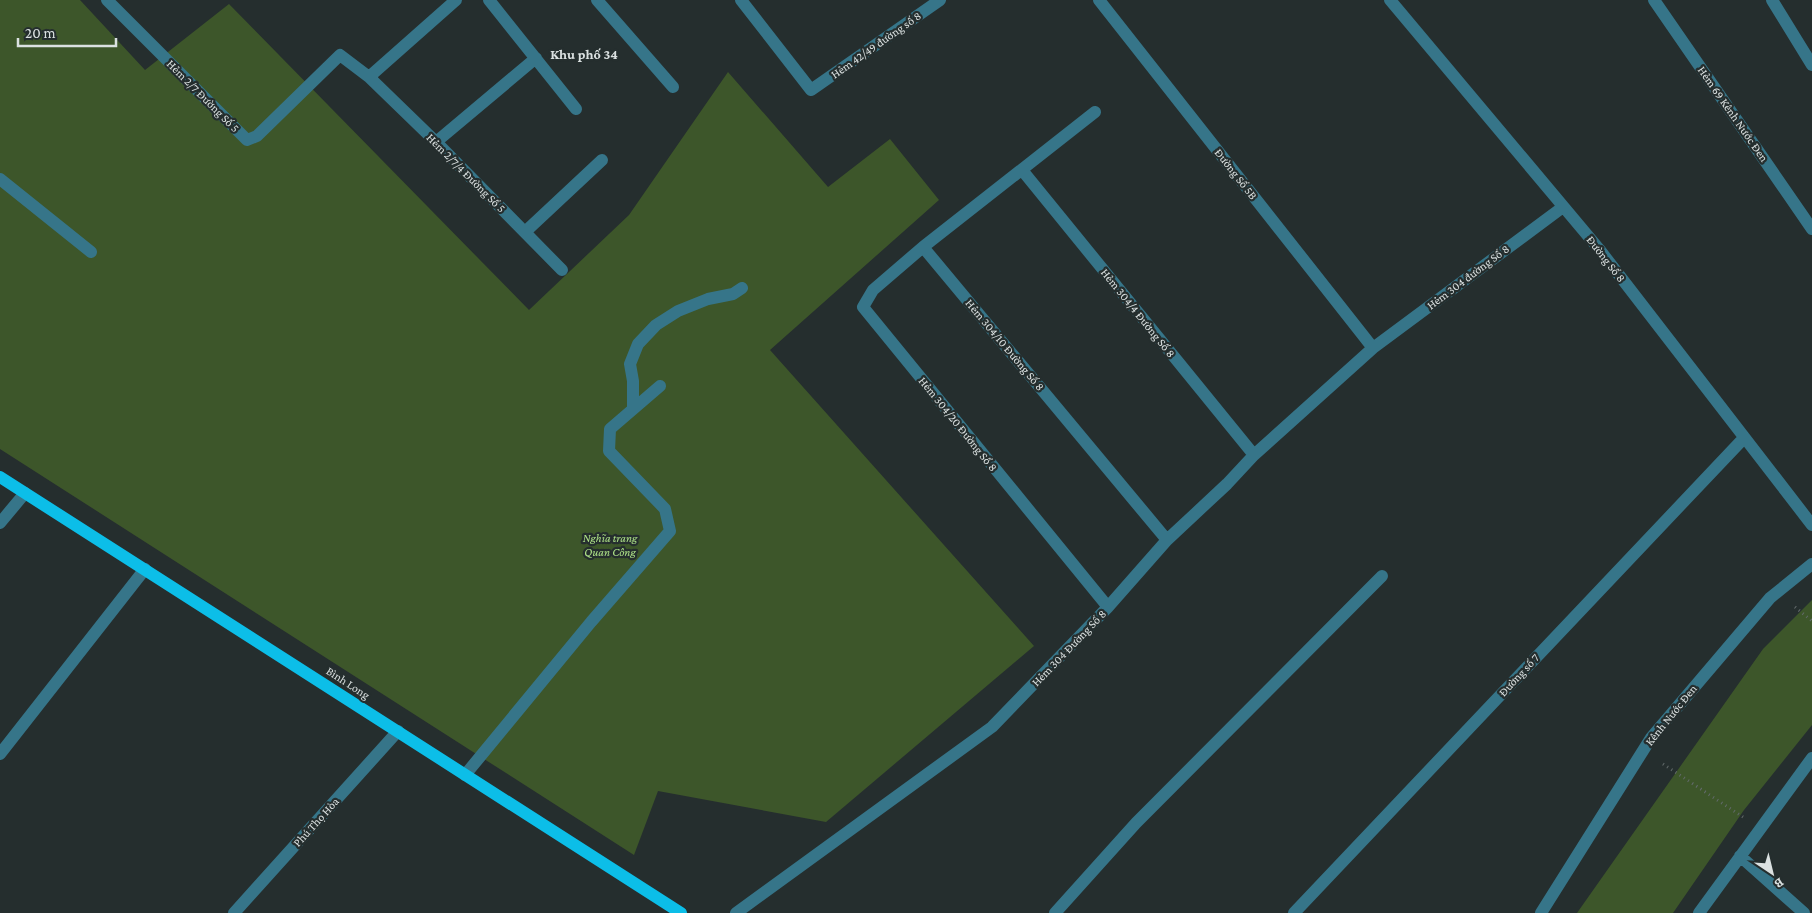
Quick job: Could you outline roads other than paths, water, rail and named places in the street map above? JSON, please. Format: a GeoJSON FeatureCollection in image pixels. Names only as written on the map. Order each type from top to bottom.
{"type":"FeatureCollection","features":[{"type":"Feature","properties":{"kind":"main road","name":"Bình Long"},"geometry":{"type":"LineString","coordinates":[[0,477],[681,913]]}},
{"type":"Feature","properties":{"kind":"street","name":"Hẻm 2/7 Đường Số 5"},"geometry":{"type":"LineString","coordinates":[[107,0],[247,140],[257,136],[340,55],[369,77]]}},
{"type":"Feature","properties":{"kind":"street"},"geometry":{"type":"LineString","coordinates":[[369,77],[456,0]]}},
{"type":"Feature","properties":{"kind":"street"},"geometry":{"type":"LineString","coordinates":[[489,0],[576,109]]}},
{"type":"Feature","properties":{"kind":"street"},"geometry":{"type":"LineString","coordinates":[[597,0],[673,87]]}},
{"type":"Feature","properties":{"kind":"street","name":"Hẻm 42/49 đường số 8"},"geometry":{"type":"LineString","coordinates":[[741,0],[811,90],[940,0]]}},
{"type":"Feature","properties":{"kind":"street","name":"Đường Số 5B"},"geometry":{"type":"LineString","coordinates":[[1099,0],[1373,348]]}},
{"type":"Feature","properties":{"kind":"street","name":"Đường Số 8"},"geometry":{"type":"LineString","coordinates":[[1390,0],[1599,249],[1812,525]]}},
{"type":"Feature","properties":{"kind":"street","name":"Hẻm 69 Kênh Nước Đen"},"geometry":{"type":"LineString","coordinates":[[1654,0],[1812,229]]}},
{"type":"Feature","properties":{"kind":"street"},"geometry":{"type":"LineString","coordinates":[[1772,0],[1812,65]]}},
{"type":"Feature","properties":{"kind":"street"},"geometry":{"type":"LineString","coordinates":[[436,142],[536,58]]}},
{"type":"Feature","properties":{"kind":"street","name":"Hẻm 2/7/4 Đường Số 5"},"geometry":{"type":"LineString","coordinates":[[369,77],[562,270]]}},
{"type":"Feature","properties":{"kind":"street"},"geometry":{"type":"LineString","coordinates":[[922,247],[1095,112]]}},
{"type":"Feature","properties":{"kind":"street"},"geometry":{"type":"LineString","coordinates":[[525,232],[602,160]]}},
{"type":"Feature","properties":{"kind":"street","name":"Hẻm 304/4 Đường Số 8"},"geometry":{"type":"LineString","coordinates":[[1022,170],[1254,455]]}},
{"type":"Feature","properties":{"kind":"street"},"geometry":{"type":"LineString","coordinates":[[0,179],[91,252]]}},
{"type":"Feature","properties":{"kind":"street","name":"Hẻm 304 đường Số 8"},"geometry":{"type":"LineString","coordinates":[[1373,348],[1564,206]]}},
{"type":"Feature","properties":{"kind":"street","name":"Hẻm 304/10 Đường Số 8"},"geometry":{"type":"LineString","coordinates":[[922,247],[1167,540]]}},
{"type":"Feature","properties":{"kind":"street","name":"Hẻm 304/20 Đường Số 8"},"geometry":{"type":"LineString","coordinates":[[922,247],[873,290],[863,307],[1108,607]]}},
{"type":"Feature","properties":{"kind":"street"},"geometry":{"type":"LineString","coordinates":[[633,409],[633,381],[630,364],[638,344],[656,325],[678,311],[708,299],[733,294],[742,288]]}},
{"type":"Feature","properties":{"kind":"street","name":"Hẻm 304 Đường Số 8"},"geometry":{"type":"LineString","coordinates":[[736,913],[992,727],[1108,607],[1167,540],[1227,484],[1254,455],[1373,348]]}},
{"type":"Feature","properties":{"kind":"street"},"geometry":{"type":"LineString","coordinates":[[465,775],[585,629],[670,531],[665,509],[609,451],[610,429],[660,386]]}},
{"type":"Feature","properties":{"kind":"street","name":"Đường số 7"},"geometry":{"type":"LineString","coordinates":[[1294,913],[1744,438]]}},
{"type":"Feature","properties":{"kind":"street"},"geometry":{"type":"LineString","coordinates":[[0,523],[26,493]]}},
{"type":"Feature","properties":{"kind":"street","name":"Kênh Nước Đen"},"geometry":{"type":"LineString","coordinates":[[1541,913],[1651,738],[1770,598],[1812,564]]}},
{"type":"Feature","properties":{"kind":"street"},"geometry":{"type":"LineString","coordinates":[[0,754],[145,569]]}},
{"type":"Feature","properties":{"kind":"street"},"geometry":{"type":"LineString","coordinates":[[1055,913],[1136,823],[1382,576]]}},
{"type":"Feature","properties":{"kind":"street","name":"Phú Thọ Hòa"},"geometry":{"type":"LineString","coordinates":[[234,913],[398,731]]}},
{"type":"Feature","properties":{"kind":"street"},"geometry":{"type":"LineString","coordinates":[[1699,913],[1812,758]]}},
{"type":"Feature","properties":{"kind":"street"},"geometry":{"type":"LineString","coordinates":[[1740,856],[1804,913]]}},
{"type":"Feature","properties":{"kind":"district","name":"Khu phố 34"},"geometry":{"type":"Point","coordinates":[584,54]}},
{"type":"Feature","properties":{"kind":"park label","name":"Nghĩa trang Quan Công"},"geometry":{"type":"Point","coordinates":[610,545]}}]}
